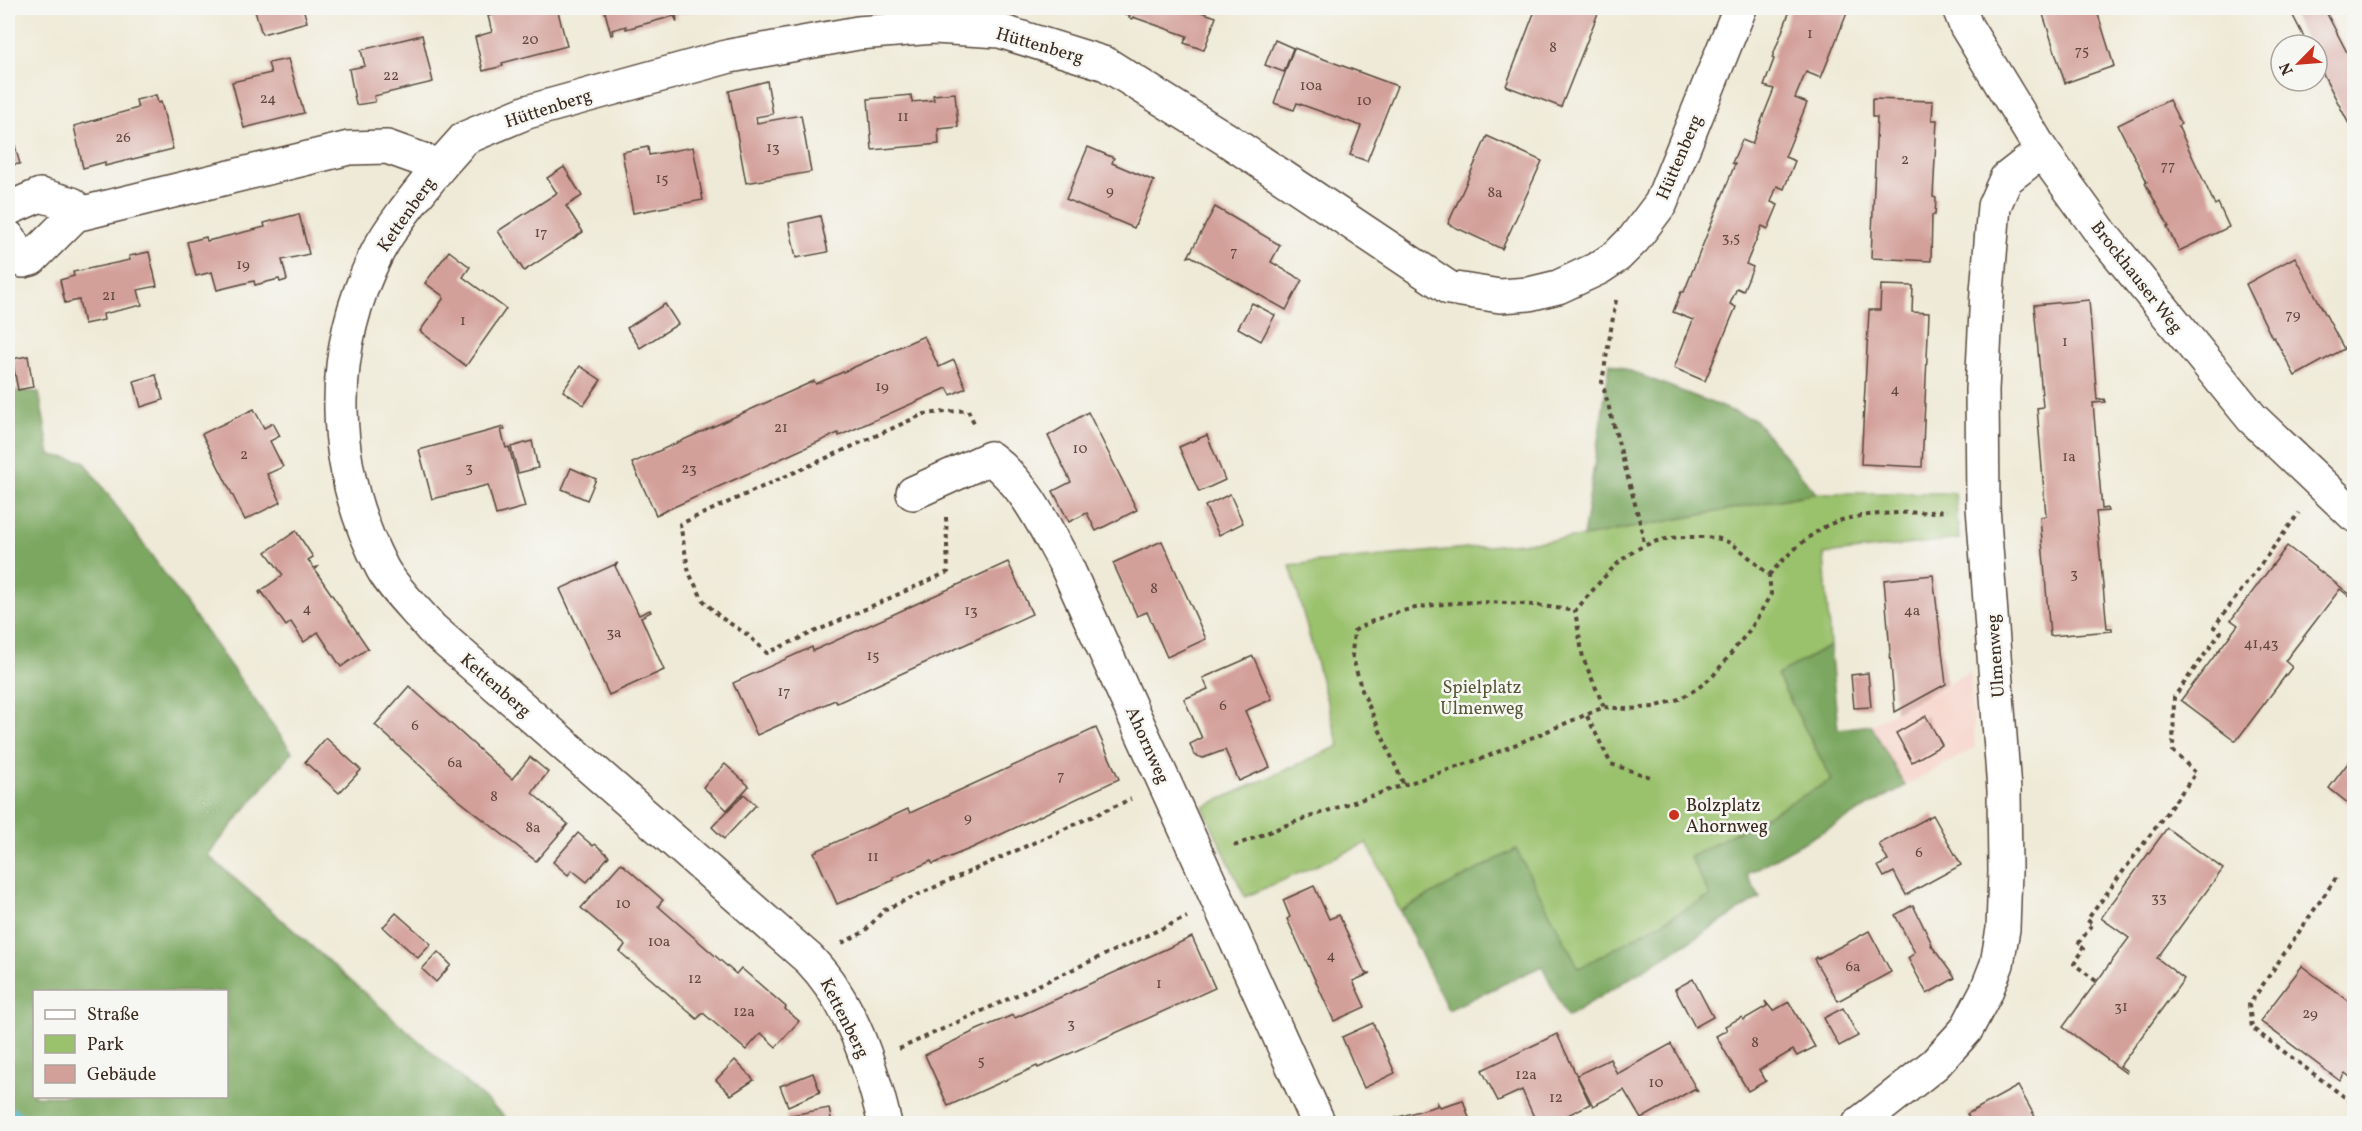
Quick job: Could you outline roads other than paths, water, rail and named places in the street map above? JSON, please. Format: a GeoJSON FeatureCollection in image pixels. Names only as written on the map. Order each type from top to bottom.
{"type":"FeatureCollection","features":[{"type":"Feature","properties":{"kind":"street","name":"Hüttenberg"},"geometry":{"type":"LineString","coordinates":[[440,166],[465,138],[527,112],[730,56],[858,33],[934,27],[1000,31],[1106,64],[1226,139],[1449,288],[1500,296],[1529,294],[1558,287],[1599,268],[1634,239],[1661,203],[1740,8]]}},
{"type":"Feature","properties":{"kind":"street","name":"Brockhauser Weg"},"geometry":{"type":"LineString","coordinates":[[1959,8],[1966,26],[2042,151],[2102,234],[2215,376],[2252,418],[2355,515]]}},
{"type":"Feature","properties":{"kind":"street"},"geometry":{"type":"LineString","coordinates":[[8,237],[23,261],[31,259],[75,215],[349,148],[387,147],[440,166]]}},
{"type":"Feature","properties":{"kind":"street","name":"Ulmenweg"},"geometry":{"type":"LineString","coordinates":[[1858,1124],[1935,1064],[1966,1030],[1998,964],[2003,929],[2006,871],[2004,790],[1983,507],[1982,390],[1987,292],[1994,206],[2006,179],[2042,151]]}},
{"type":"Feature","properties":{"kind":"street","name":"Kettenberg"},"geometry":{"type":"LineString","coordinates":[[440,166],[410,202],[378,252],[349,325],[343,361],[341,404],[343,452],[354,503],[383,570],[431,628],[824,974],[851,1022],[869,1063],[885,1124]]}},
{"type":"Feature","properties":{"kind":"street"},"geometry":{"type":"LineString","coordinates":[[8,209],[40,195],[72,204],[75,215]]}},
{"type":"Feature","properties":{"kind":"street","name":"Ahornweg"},"geometry":{"type":"LineString","coordinates":[[913,493],[990,458],[1019,484],[1066,565],[1319,1124]]}},
{"type":"Feature","properties":{"kind":"waterway"},"geometry":{"type":"LineString","coordinates":[[8,1111],[29,1124]]}},
{"type":"Feature","properties":{"kind":"place","name":"Bolzplatz Ahornweg"},"geometry":{"type":"Point","coordinates":[1674,815]}},
{"type":"Feature","properties":{"kind":"park label","name":"Spielplatz Ulmenweg"},"geometry":{"type":"Point","coordinates":[1482,697]}}]}
